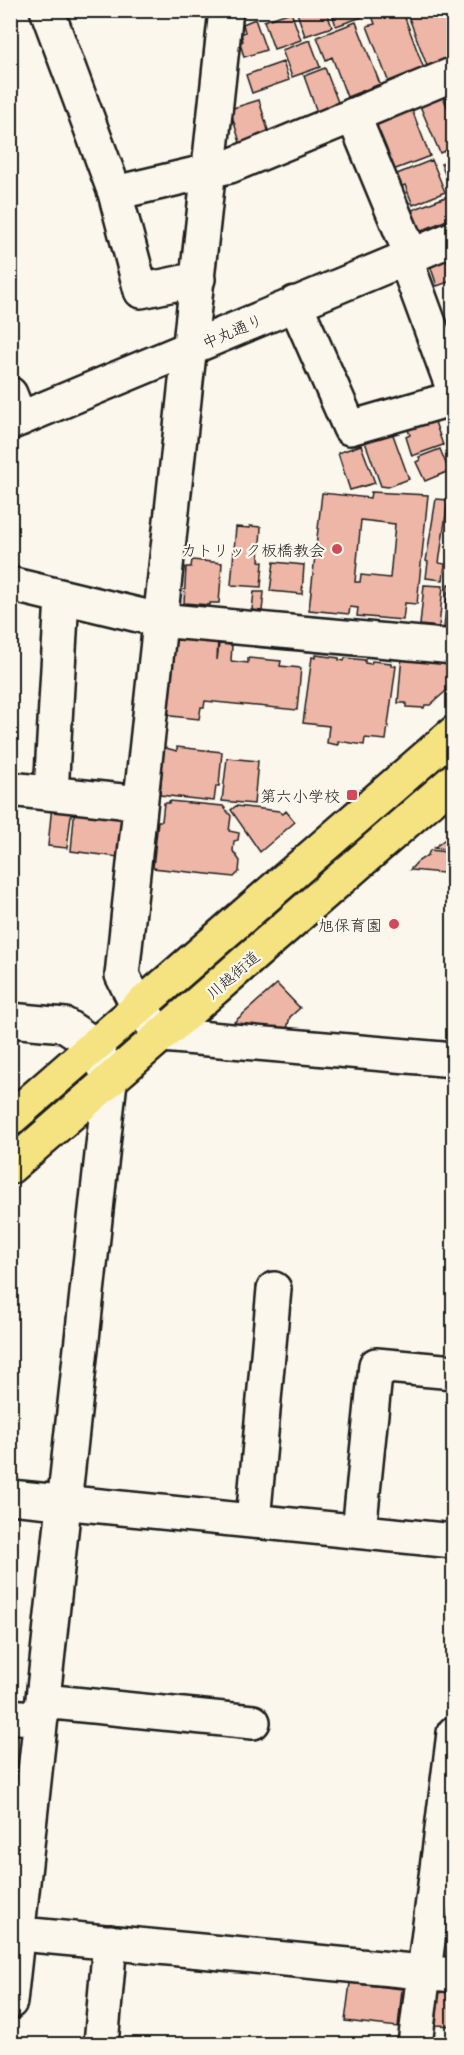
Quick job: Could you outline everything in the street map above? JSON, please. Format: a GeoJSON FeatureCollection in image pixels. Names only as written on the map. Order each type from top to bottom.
{"type":"FeatureCollection","features":[{"type":"Feature","properties":{"kind":"highway"},"geometry":{"type":"LineString","coordinates":[[10,1119],[453,733]]}},
{"type":"Feature","properties":{"kind":"highway","name":"川越街道"},"geometry":{"type":"LineString","coordinates":[[10,1167],[453,780]]}},
{"type":"Feature","properties":{"kind":"street"},"geometry":{"type":"LineString","coordinates":[[47,10],[115,193],[141,291],[198,279]]}},
{"type":"Feature","properties":{"kind":"street"},"geometry":{"type":"LineString","coordinates":[[232,13],[209,170],[122,975],[138,1007],[162,1035],[453,1060]]}},
{"type":"Feature","properties":{"kind":"street"},"geometry":{"type":"LineString","coordinates":[[115,193],[230,166],[453,74]]}},
{"type":"Feature","properties":{"kind":"street"},"geometry":{"type":"LineString","coordinates":[[353,115],[408,256],[453,391]]}},
{"type":"Feature","properties":{"kind":"street","name":"中丸通り"},"geometry":{"type":"LineString","coordinates":[[14,412],[190,348],[453,238]]}},
{"type":"Feature","properties":{"kind":"street"},"geometry":{"type":"LineString","coordinates":[[295,303],[350,428],[453,398]]}},
{"type":"Feature","properties":{"kind":"street"},"geometry":{"type":"LineString","coordinates":[[10,584],[159,620],[453,647]]}},
{"type":"Feature","properties":{"kind":"street"},"geometry":{"type":"LineString","coordinates":[[51,793],[62,597]]}},
{"type":"Feature","properties":{"kind":"street"},"geometry":{"type":"LineString","coordinates":[[10,789],[140,802]]}},
{"type":"Feature","properties":{"kind":"street"},"geometry":{"type":"LineString","coordinates":[[10,1020],[65,1025],[95,1045],[110,1081],[64,1502],[32,1712],[10,2002]]}},
{"type":"Feature","properties":{"kind":"street"},"geometry":{"type":"LineString","coordinates":[[253,1521],[274,1289]]}},
{"type":"Feature","properties":{"kind":"street"},"geometry":{"type":"LineString","coordinates":[[359,1532],[376,1365],[453,1372]]}},
{"type":"Feature","properties":{"kind":"street"},"geometry":{"type":"LineString","coordinates":[[10,1497],[453,1541]]}},
{"type":"Feature","properties":{"kind":"street"},"geometry":{"type":"LineString","coordinates":[[32,1712],[253,1722]]}},
{"type":"Feature","properties":{"kind":"street"},"geometry":{"type":"LineString","coordinates":[[415,2044],[439,1973],[453,1733]]}},
{"type":"Feature","properties":{"kind":"street"},"geometry":{"type":"LineString","coordinates":[[14,1933],[439,1973]]}},
{"type":"Feature","properties":{"kind":"street"},"geometry":{"type":"LineString","coordinates":[[101,2044],[110,1942]]}},
{"type":"Feature","properties":{"kind":"building"},"geometry":{"type":"Polygon","coordinates":[[[296,10],[326,10],[332,27],[305,36],[296,10]]]}},
{"type":"Feature","properties":{"kind":"building"},"geometry":{"type":"Polygon","coordinates":[[[331,10],[360,10],[362,17],[336,26],[331,10]]]}},
{"type":"Feature","properties":{"kind":"building"},"geometry":{"type":"Polygon","coordinates":[[[370,10],[402,10],[424,69],[389,83],[367,26],[375,24],[370,10]]]}},
{"type":"Feature","properties":{"kind":"building"},"geometry":{"type":"Polygon","coordinates":[[[406,10],[453,10],[454,62],[429,71],[406,10]]]}},
{"type":"Feature","properties":{"kind":"building"},"geometry":{"type":"Polygon","coordinates":[[[291,12],[301,40],[274,49],[264,21],[291,12]]]}},
{"type":"Feature","properties":{"kind":"building"},"geometry":{"type":"Polygon","coordinates":[[[255,19],[266,50],[244,57],[240,43],[243,41],[241,34],[245,32],[243,24],[255,19]]]}},
{"type":"Feature","properties":{"kind":"building"},"geometry":{"type":"Polygon","coordinates":[[[356,22],[380,84],[347,97],[332,57],[326,60],[317,37],[356,22]]]}},
{"type":"Feature","properties":{"kind":"building"},"geometry":{"type":"Polygon","coordinates":[[[310,40],[320,67],[292,77],[282,50],[310,40]]]}},
{"type":"Feature","properties":{"kind":"building"},"geometry":{"type":"Polygon","coordinates":[[[283,62],[289,80],[252,93],[246,75],[283,62]]]}},
{"type":"Feature","properties":{"kind":"building"},"geometry":{"type":"Polygon","coordinates":[[[325,68],[341,110],[319,118],[304,76],[325,68]]]}},
{"type":"Feature","properties":{"kind":"building"},"geometry":{"type":"Polygon","coordinates":[[[454,91],[454,118],[444,95],[454,91]]]}},
{"type":"Feature","properties":{"kind":"building"},"geometry":{"type":"Polygon","coordinates":[[[443,97],[454,123],[454,147],[440,153],[420,106],[443,97]]]}},
{"type":"Feature","properties":{"kind":"building"},"geometry":{"type":"Polygon","coordinates":[[[259,100],[270,137],[241,146],[230,109],[259,100]]]}},
{"type":"Feature","properties":{"kind":"building"},"geometry":{"type":"Polygon","coordinates":[[[412,110],[430,156],[393,170],[375,126],[412,110]]]}},
{"type":"Feature","properties":{"kind":"building"},"geometry":{"type":"Polygon","coordinates":[[[454,159],[454,217],[418,232],[410,211],[453,194],[441,164],[454,159]]]}},
{"type":"Feature","properties":{"kind":"building"},"geometry":{"type":"Polygon","coordinates":[[[432,160],[445,192],[413,205],[405,185],[397,188],[392,176],[432,160]]]}},
{"type":"Feature","properties":{"kind":"building"},"geometry":{"type":"Polygon","coordinates":[[[454,256],[454,280],[437,286],[430,265],[454,256]]]}},
{"type":"Feature","properties":{"kind":"building"},"geometry":{"type":"Polygon","coordinates":[[[454,409],[454,442],[443,414],[454,409]]]}},
{"type":"Feature","properties":{"kind":"building"},"geometry":{"type":"Polygon","coordinates":[[[432,413],[443,445],[412,456],[406,437],[410,435],[405,422],[432,413]]]}},
{"type":"Feature","properties":{"kind":"building"},"geometry":{"type":"Polygon","coordinates":[[[392,432],[409,479],[388,487],[381,486],[365,442],[392,432]]]}},
{"type":"Feature","properties":{"kind":"building"},"geometry":{"type":"Polygon","coordinates":[[[361,445],[375,483],[350,490],[338,453],[361,445]]]}},
{"type":"Feature","properties":{"kind":"building"},"geometry":{"type":"Polygon","coordinates":[[[440,449],[449,471],[425,481],[416,462],[420,460],[419,457],[440,449]]]}},
{"type":"Feature","properties":{"kind":"building","name":"カトリック板橋教会"},"geometry":{"type":"Polygon","coordinates":[[[371,492],[428,495],[417,604],[405,603],[403,620],[357,616],[358,608],[350,607],[349,614],[309,610],[322,493],[370,498],[371,492]],[[361,520],[355,582],[360,582],[361,575],[390,578],[395,524],[361,520]]]}},
{"type":"Feature","properties":{"kind":"building"},"geometry":{"type":"Polygon","coordinates":[[[436,499],[448,500],[439,563],[445,564],[443,580],[426,578],[428,562],[426,561],[436,499]]]}},
{"type":"Feature","properties":{"kind":"building"},"geometry":{"type":"Polygon","coordinates":[[[250,526],[261,527],[259,561],[263,562],[261,587],[231,585],[236,527],[250,528],[250,526]]]}},
{"type":"Feature","properties":{"kind":"building"},"geometry":{"type":"Polygon","coordinates":[[[192,560],[222,563],[219,603],[210,603],[210,605],[184,603],[186,567],[191,567],[192,560]]]}},
{"type":"Feature","properties":{"kind":"building"},"geometry":{"type":"Polygon","coordinates":[[[274,562],[304,565],[302,594],[270,591],[274,562]]]}},
{"type":"Feature","properties":{"kind":"building"},"geometry":{"type":"Polygon","coordinates":[[[448,584],[454,585],[454,629],[444,628],[448,584]]]}},
{"type":"Feature","properties":{"kind":"building"},"geometry":{"type":"Polygon","coordinates":[[[424,585],[443,586],[439,627],[420,625],[424,585]]]}},
{"type":"Feature","properties":{"kind":"building"},"geometry":{"type":"Polygon","coordinates":[[[254,592],[264,592],[262,611],[252,610],[254,592]]]}},
{"type":"Feature","properties":{"kind":"building"},"geometry":{"type":"Polygon","coordinates":[[[174,633],[218,638],[217,660],[219,644],[232,645],[231,661],[248,663],[248,658],[281,661],[280,666],[301,668],[297,710],[205,701],[204,707],[201,707],[199,719],[171,716],[167,711],[174,633]]]}},
{"type":"Feature","properties":{"kind":"building"},"geometry":{"type":"Polygon","coordinates":[[[316,655],[339,658],[344,661],[345,658],[365,660],[365,663],[371,664],[372,661],[391,663],[391,666],[396,666],[386,740],[365,738],[364,745],[338,741],[338,745],[327,743],[329,726],[303,723],[312,657],[316,658],[316,655]]]}},
{"type":"Feature","properties":{"kind":"building"},"geometry":{"type":"Polygon","coordinates":[[[402,655],[454,660],[454,684],[424,708],[406,707],[406,703],[398,703],[402,655]]]}},
{"type":"Feature","properties":{"kind":"building"},"geometry":{"type":"Polygon","coordinates":[[[162,747],[177,751],[177,747],[222,752],[219,786],[216,786],[214,801],[160,795],[162,747]]]}},
{"type":"Feature","properties":{"kind":"building"},"geometry":{"type":"Polygon","coordinates":[[[227,758],[258,761],[254,804],[222,801],[227,758]]]}},
{"type":"Feature","properties":{"kind":"building"},"geometry":{"type":"Polygon","coordinates":[[[169,801],[223,806],[231,816],[229,831],[239,833],[238,840],[234,841],[233,851],[240,861],[239,872],[234,877],[153,868],[158,821],[162,821],[164,803],[169,803],[169,801]]]}},
{"type":"Feature","properties":{"kind":"building"},"geometry":{"type":"Polygon","coordinates":[[[52,805],[72,807],[67,848],[48,846],[52,805]]]}},
{"type":"Feature","properties":{"kind":"building"},"geometry":{"type":"Polygon","coordinates":[[[75,806],[123,811],[118,857],[71,851],[75,806]]]}},
{"type":"Feature","properties":{"kind":"building"},"geometry":{"type":"Polygon","coordinates":[[[236,806],[279,811],[283,814],[286,811],[295,822],[260,852],[231,810],[236,806]]]}},
{"type":"Feature","properties":{"kind":"building"},"geometry":{"type":"Polygon","coordinates":[[[454,832],[454,851],[434,848],[454,832]]]}},
{"type":"Feature","properties":{"kind":"building"},"geometry":{"type":"Polygon","coordinates":[[[430,850],[454,853],[454,874],[410,870],[428,855],[430,850]]]}},
{"type":"Feature","properties":{"kind":"building"},"geometry":{"type":"Polygon","coordinates":[[[277,984],[300,1008],[290,1017],[287,1029],[233,1023],[277,984]]]}},
{"type":"Feature","properties":{"kind":"building"},"geometry":{"type":"Polygon","coordinates":[[[350,1983],[402,1989],[398,2027],[345,2021],[350,1983]]]}},
{"type":"Feature","properties":{"kind":"building"},"geometry":{"type":"Polygon","coordinates":[[[439,1991],[454,1992],[454,2026],[436,2025],[439,1991]]]}},
{"type":"Feature","properties":{"kind":"place","name":"カトリック板橋教会"},"geometry":{"type":"Point","coordinates":[337,549]}},
{"type":"Feature","properties":{"kind":"place","name":"第六小学校"},"geometry":{"type":"Point","coordinates":[352,795]}},
{"type":"Feature","properties":{"kind":"place","name":"旭保育園"},"geometry":{"type":"Point","coordinates":[394,924]}}]}
